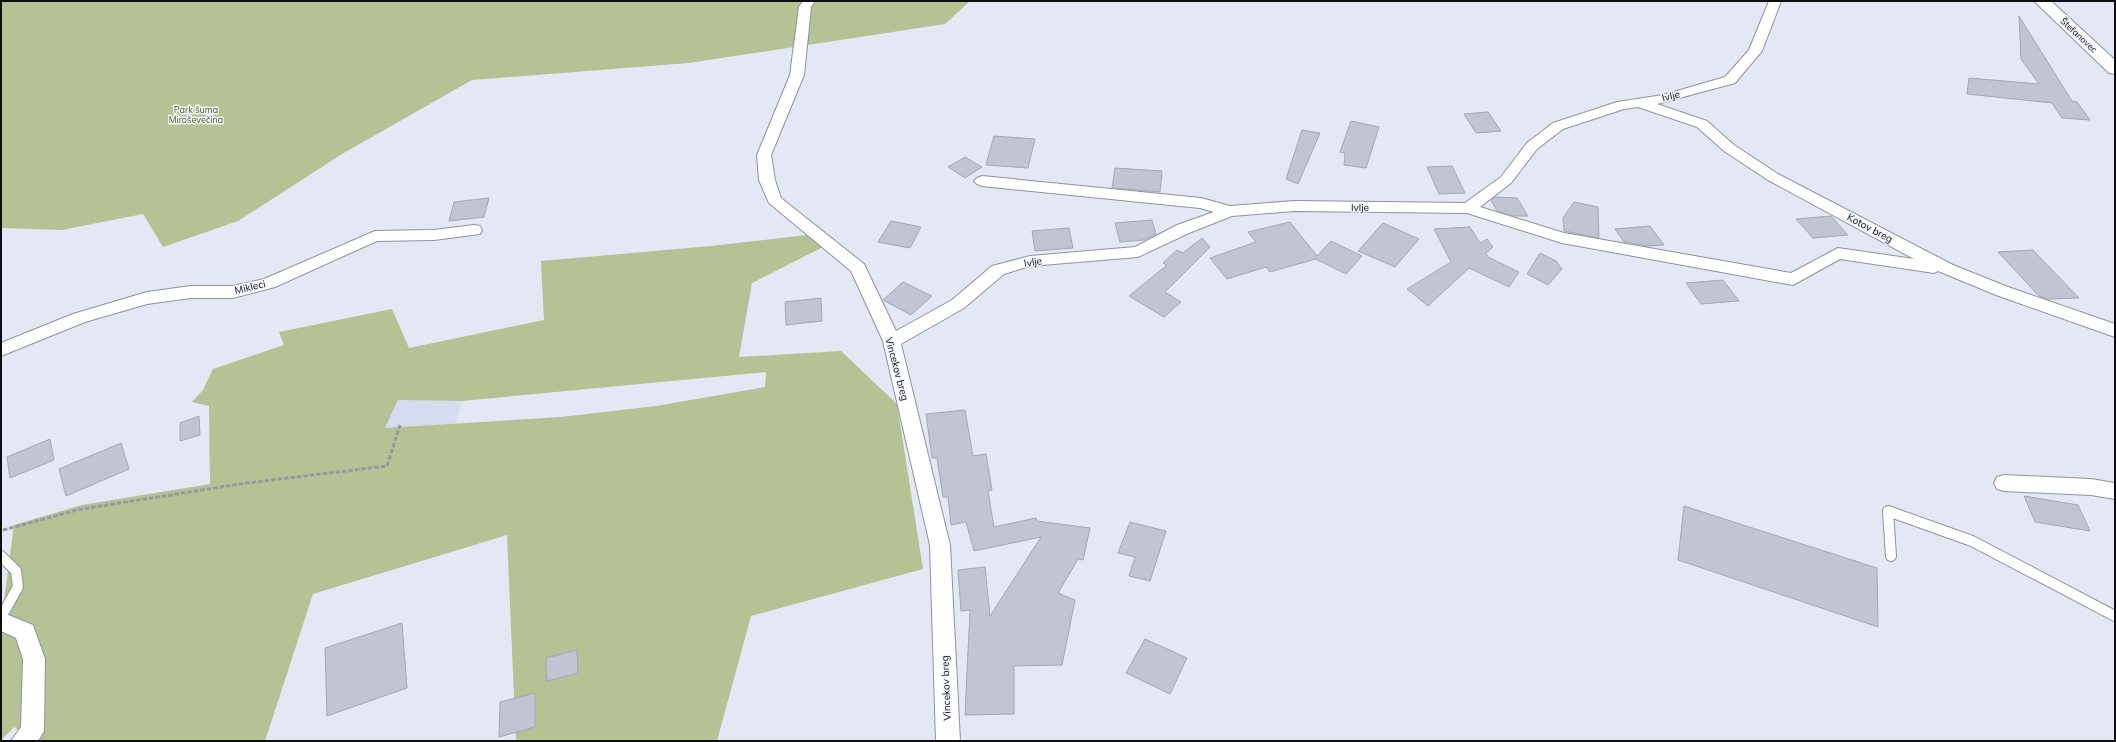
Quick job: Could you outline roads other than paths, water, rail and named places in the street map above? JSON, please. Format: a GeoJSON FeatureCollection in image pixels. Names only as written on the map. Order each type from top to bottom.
{"type":"FeatureCollection","features":[{"type":"Feature","properties":{"kind":"street","name":"Vincekov breg"},"geometry":{"type":"LineString","coordinates":[[809,1],[805,8],[797,75],[764,154],[767,180],[774,200],[858,268],[892,341],[940,545],[948,741]]}},
{"type":"Feature","properties":{"kind":"street","name":"Ivlje"},"geometry":{"type":"LineString","coordinates":[[892,341],[958,304],[998,270],[1030,261],[1138,252],[1183,230],[1230,211],[1294,206],[1468,208],[1506,180],[1532,146],[1558,126],[1622,105],[1664,99],[1730,80],[1755,51],[1775,1]]}},
{"type":"Feature","properties":{"kind":"street","name":"Štefanovec"},"geometry":{"type":"LineString","coordinates":[[2042,1],[2115,69]]}},
{"type":"Feature","properties":{"kind":"street","name":"Kotov breg"},"geometry":{"type":"LineString","coordinates":[[1639,102],[1702,124],[1729,148],[1773,177],[1947,269],[2002,291],[2115,331]]}},
{"type":"Feature","properties":{"kind":"street"},"geometry":{"type":"LineString","coordinates":[[982,181],[1201,203],[1230,211]]}},
{"type":"Feature","properties":{"kind":"street"},"geometry":{"type":"LineString","coordinates":[[1468,208],[1562,238],[1793,279],[1838,253],[1947,269]]}},
{"type":"Feature","properties":{"kind":"street","name":"Mikleci"},"geometry":{"type":"LineString","coordinates":[[1,350],[79,318],[147,298],[191,292],[233,292],[269,283],[375,236],[434,235],[474,230]]}},
{"type":"Feature","properties":{"kind":"street"},"geometry":{"type":"LineString","coordinates":[[2004,482],[2091,487],[2115,491]]}},
{"type":"Feature","properties":{"kind":"street"},"geometry":{"type":"LineString","coordinates":[[1,621],[26,632],[34,659],[32,731],[23,741]]}},
{"type":"Feature","properties":{"kind":"lane"},"geometry":{"type":"LineString","coordinates":[[1891,556],[1888,511],[1972,541],[2115,616]]}},
{"type":"Feature","properties":{"kind":"lane"},"geometry":{"type":"LineString","coordinates":[[1,556],[16,571],[18,587],[1,617]]}},
{"type":"Feature","properties":{"kind":"park label","name":"Park šuma Miroševečina"},"geometry":{"type":"Point","coordinates":[196,114]}}]}
